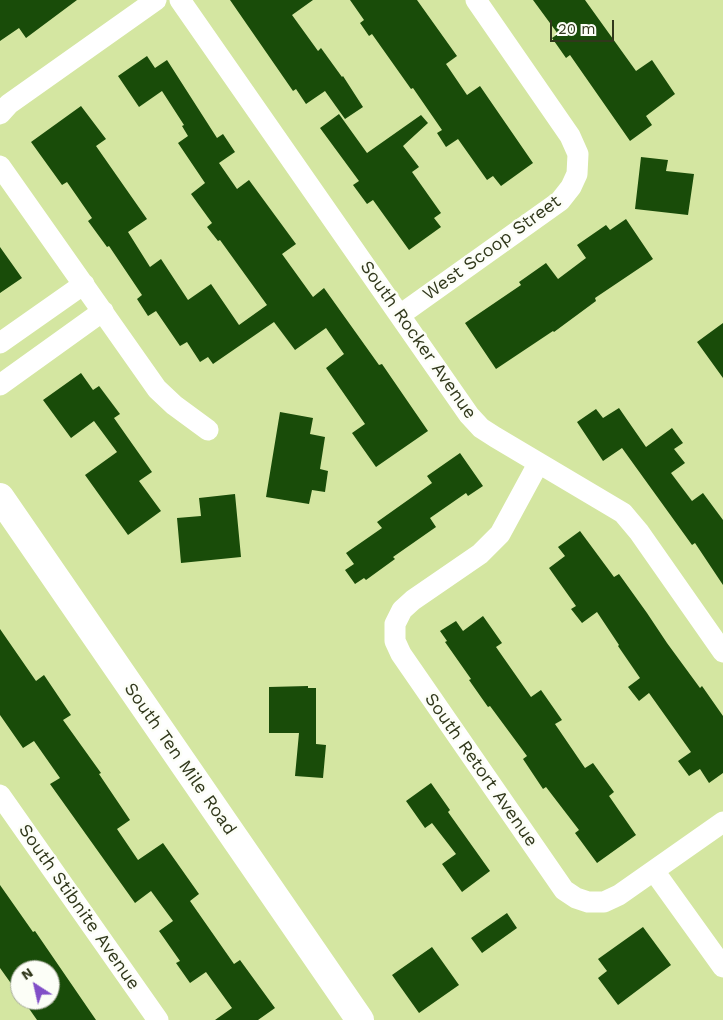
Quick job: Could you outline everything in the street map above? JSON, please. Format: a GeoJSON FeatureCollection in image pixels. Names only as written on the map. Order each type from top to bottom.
{"type":"FeatureCollection","features":[{"type":"Feature","properties":{"kind":"street"},"geometry":{"type":"LineString","coordinates":[[0,114],[9,104],[156,0]]}},
{"type":"Feature","properties":{"kind":"street","name":"South Rocker Avenue"},"geometry":{"type":"LineString","coordinates":[[180,0],[469,415],[481,428],[538,464],[600,498],[623,513],[639,532],[723,652]]}},
{"type":"Feature","properties":{"kind":"street","name":"West Scoop Street"},"geometry":{"type":"LineString","coordinates":[[400,315],[560,201],[571,187],[577,174],[578,154],[570,136],[476,0]]}},
{"type":"Feature","properties":{"kind":"street"},"geometry":{"type":"LineString","coordinates":[[0,166],[157,389],[174,406],[208,430]]}},
{"type":"Feature","properties":{"kind":"street"},"geometry":{"type":"LineString","coordinates":[[0,343],[84,284]]}},
{"type":"Feature","properties":{"kind":"street"},"geometry":{"type":"LineString","coordinates":[[0,385],[103,311]]}},
{"type":"Feature","properties":{"kind":"street","name":"South Retort Avenue"},"geometry":{"type":"LineString","coordinates":[[538,464],[500,534],[480,554],[413,600],[402,610],[395,624],[395,641],[400,654],[564,890],[576,898],[588,902],[604,902],[619,895],[654,871]]}},
{"type":"Feature","properties":{"kind":"street","name":"South Ten Mile Road"},"geometry":{"type":"LineString","coordinates":[[0,497],[360,1020]]}},
{"type":"Feature","properties":{"kind":"street","name":"South Stibnite Avenue"},"geometry":{"type":"LineString","coordinates":[[0,795],[158,1020]]}},
{"type":"Feature","properties":{"kind":"street"},"geometry":{"type":"LineString","coordinates":[[723,822],[654,871],[723,967]]}},
{"type":"Feature","properties":{"kind":"building"},"geometry":{"type":"Polygon","coordinates":[[[0,0],[77,0],[26,38],[19,28],[0,41],[0,0]]]}},
{"type":"Feature","properties":{"kind":"building"},"geometry":{"type":"Polygon","coordinates":[[[230,0],[313,0],[292,15],[318,51],[321,48],[343,76],[363,107],[345,119],[325,91],[306,104],[296,89],[293,91],[230,0]]]}},
{"type":"Feature","properties":{"kind":"building"},"geometry":{"type":"Polygon","coordinates":[[[350,0],[417,0],[457,56],[446,64],[467,95],[480,86],[533,163],[501,186],[493,176],[487,180],[458,139],[446,147],[437,133],[442,130],[372,34],[369,36],[360,23],[364,20],[350,0]]]}},
{"type":"Feature","properties":{"kind":"building"},"geometry":{"type":"Polygon","coordinates":[[[533,0],[585,0],[636,71],[652,60],[675,94],[646,116],[652,125],[630,141],[570,55],[566,58],[552,38],[558,34],[533,0]]]}},
{"type":"Feature","properties":{"kind":"building"},"geometry":{"type":"Polygon","coordinates":[[[147,56],[155,68],[167,60],[217,138],[223,134],[235,152],[219,163],[237,189],[249,180],[296,244],[282,254],[313,297],[324,288],[379,365],[382,364],[428,431],[376,467],[352,433],[365,424],[326,368],[344,354],[326,328],[295,350],[274,322],[213,364],[208,357],[200,362],[187,342],[180,346],[156,311],[148,316],[137,299],[142,295],[109,246],[107,247],[88,221],[92,218],[67,182],[62,185],[31,142],[81,106],[106,139],[96,146],[147,219],[128,232],[150,267],[161,259],[188,300],[211,284],[239,325],[267,305],[220,240],[218,241],[207,227],[212,223],[191,194],[205,183],[178,143],[188,136],[182,126],[184,125],[162,91],[139,107],[118,76],[147,56]]]}},
{"type":"Feature","properties":{"kind":"building"},"geometry":{"type":"Polygon","coordinates":[[[339,114],[367,153],[421,115],[428,123],[403,146],[419,167],[412,172],[441,213],[434,218],[441,227],[409,250],[373,200],[367,204],[353,185],[359,181],[320,128],[339,114]]]}},
{"type":"Feature","properties":{"kind":"building"},"geometry":{"type":"Polygon","coordinates":[[[641,157],[668,160],[666,171],[694,174],[688,215],[635,209],[641,157]]]}},
{"type":"Feature","properties":{"kind":"building"},"geometry":{"type":"Polygon","coordinates":[[[626,219],[653,259],[595,298],[596,301],[554,332],[496,369],[465,323],[521,285],[519,282],[546,263],[558,279],[586,258],[577,245],[606,225],[610,230],[626,219]]]}},
{"type":"Feature","properties":{"kind":"building"},"geometry":{"type":"Polygon","coordinates":[[[0,247],[22,278],[0,293],[0,247]]]}},
{"type":"Feature","properties":{"kind":"building"},"geometry":{"type":"Polygon","coordinates":[[[723,323],[723,378],[697,342],[723,323]]]}},
{"type":"Feature","properties":{"kind":"building"},"geometry":{"type":"Polygon","coordinates":[[[81,373],[93,390],[99,386],[120,414],[114,418],[152,472],[139,481],[161,511],[128,535],[85,475],[117,452],[94,421],[71,438],[43,400],[81,373]]]}},
{"type":"Feature","properties":{"kind":"building"},"geometry":{"type":"Polygon","coordinates":[[[619,408],[646,447],[672,428],[683,443],[674,449],[685,463],[671,473],[692,501],[703,493],[723,520],[723,585],[695,543],[692,545],[622,448],[603,461],[577,422],[596,409],[603,418],[619,408]]]}},
{"type":"Feature","properties":{"kind":"building"},"geometry":{"type":"Polygon","coordinates":[[[280,412],[313,418],[310,434],[325,437],[320,469],[328,471],[325,492],[312,490],[309,504],[266,497],[280,412]]]}},
{"type":"Feature","properties":{"kind":"building"},"geometry":{"type":"Polygon","coordinates":[[[460,453],[483,486],[468,496],[466,493],[430,518],[436,527],[393,557],[395,559],[366,580],[364,578],[355,584],[345,570],[354,564],[346,553],[382,528],[377,522],[432,483],[427,476],[460,453]]]}},
{"type":"Feature","properties":{"kind":"building"},"geometry":{"type":"Polygon","coordinates":[[[235,494],[241,557],[181,563],[177,518],[201,516],[199,498],[235,494]]]}},
{"type":"Feature","properties":{"kind":"building"},"geometry":{"type":"Polygon","coordinates":[[[580,531],[614,577],[619,574],[667,643],[700,688],[702,686],[723,716],[723,773],[709,783],[700,769],[689,776],[678,761],[691,752],[649,693],[639,701],[628,687],[640,678],[597,612],[582,623],[571,609],[576,606],[549,568],[565,556],[558,547],[580,531]]]}},
{"type":"Feature","properties":{"kind":"building"},"geometry":{"type":"Polygon","coordinates":[[[483,616],[502,643],[496,647],[531,697],[541,690],[562,720],[555,724],[585,768],[593,763],[614,792],[609,796],[636,835],[597,863],[575,833],[579,830],[546,787],[543,789],[523,759],[527,756],[469,680],[471,679],[445,642],[447,641],[440,631],[456,621],[463,631],[483,616]]]}},
{"type":"Feature","properties":{"kind":"building"},"geometry":{"type":"Polygon","coordinates":[[[0,629],[36,681],[44,675],[71,715],[63,720],[101,773],[99,774],[130,820],[117,829],[138,860],[163,843],[199,894],[190,901],[234,964],[240,960],[275,1008],[258,1020],[215,1020],[232,1008],[206,972],[190,983],[176,963],[180,961],[159,931],[173,921],[151,891],[135,903],[50,784],[60,778],[34,741],[23,748],[0,715],[0,629]]]}},
{"type":"Feature","properties":{"kind":"building"},"geometry":{"type":"Polygon","coordinates":[[[308,686],[308,688],[316,688],[316,744],[326,745],[323,778],[295,776],[299,733],[269,733],[269,687],[308,686]]]}},
{"type":"Feature","properties":{"kind":"building"},"geometry":{"type":"Polygon","coordinates":[[[431,783],[450,810],[448,812],[490,871],[462,892],[442,864],[456,854],[432,823],[425,828],[406,801],[431,783]]]}},
{"type":"Feature","properties":{"kind":"building"},"geometry":{"type":"Polygon","coordinates":[[[0,885],[55,960],[10,960],[10,982],[0,968],[0,885]]]}},
{"type":"Feature","properties":{"kind":"building"},"geometry":{"type":"Polygon","coordinates":[[[507,913],[517,928],[482,953],[471,938],[507,913]]]}},
{"type":"Feature","properties":{"kind":"building"},"geometry":{"type":"Polygon","coordinates":[[[643,927],[671,965],[618,1005],[598,978],[607,971],[598,959],[643,927]]]}},
{"type":"Feature","properties":{"kind":"building"},"geometry":{"type":"Polygon","coordinates":[[[432,947],[459,985],[419,1013],[392,975],[432,947]]]}},
{"type":"Feature","properties":{"kind":"building"},"geometry":{"type":"Polygon","coordinates":[[[60,967],[96,1020],[37,1020],[30,1010],[60,1010],[60,967]]]}}]}
